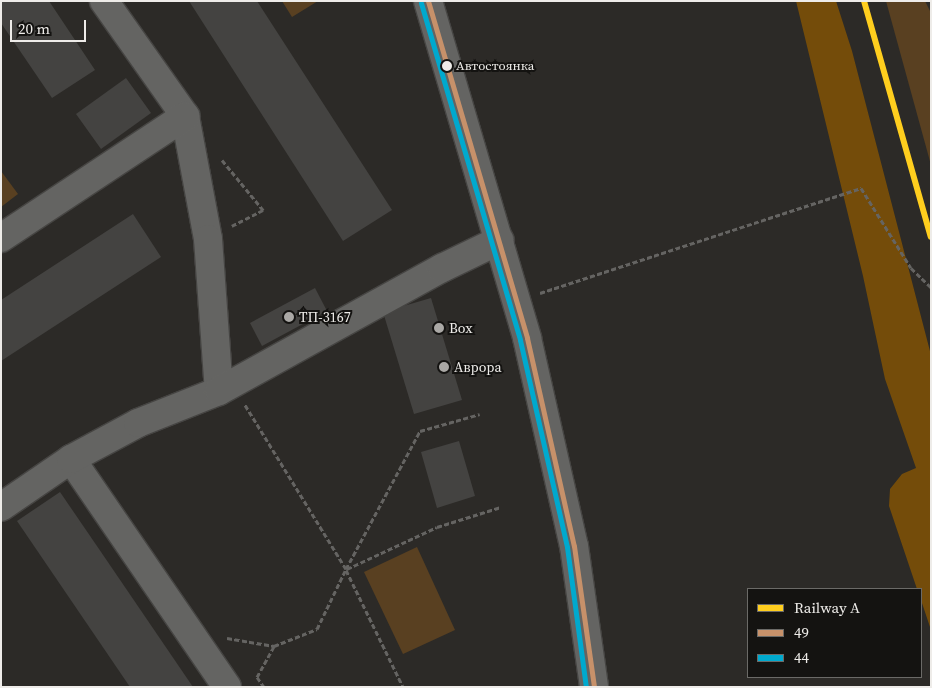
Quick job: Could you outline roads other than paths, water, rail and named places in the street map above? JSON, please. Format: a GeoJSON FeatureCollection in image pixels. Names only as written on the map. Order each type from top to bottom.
{"type":"FeatureCollection","features":[{"type":"Feature","properties":{"kind":"street"},"geometry":{"type":"LineString","coordinates":[[428,1],[517,301],[574,546],[594,687]]}},
{"type":"Feature","properties":{"kind":"street"},"geometry":{"type":"LineString","coordinates":[[110,3],[185,116],[208,239],[226,388]]}},
{"type":"Feature","properties":{"kind":"street"},"geometry":{"type":"LineString","coordinates":[[1,238],[185,116]]}},
{"type":"Feature","properties":{"kind":"street"},"geometry":{"type":"LineString","coordinates":[[1,507],[71,459],[138,423],[226,388],[442,268],[500,240]]}},
{"type":"Feature","properties":{"kind":"street"},"geometry":{"type":"LineString","coordinates":[[71,459],[226,687]]}},
{"type":"Feature","properties":{"kind":"rail line","name":"A"},"geometry":{"type":"LineString","coordinates":[[864,1],[931,237]]}},
{"type":"Feature","properties":{"kind":"place","name":"Автостоянка"},"geometry":{"type":"Point","coordinates":[447,66]}},
{"type":"Feature","properties":{"kind":"place","name":"ТП-3167"},"geometry":{"type":"Point","coordinates":[289,317]}},
{"type":"Feature","properties":{"kind":"place","name":"Box"},"geometry":{"type":"Point","coordinates":[439,328]}},
{"type":"Feature","properties":{"kind":"place","name":"Аврора"},"geometry":{"type":"Point","coordinates":[444,367]}}]}
